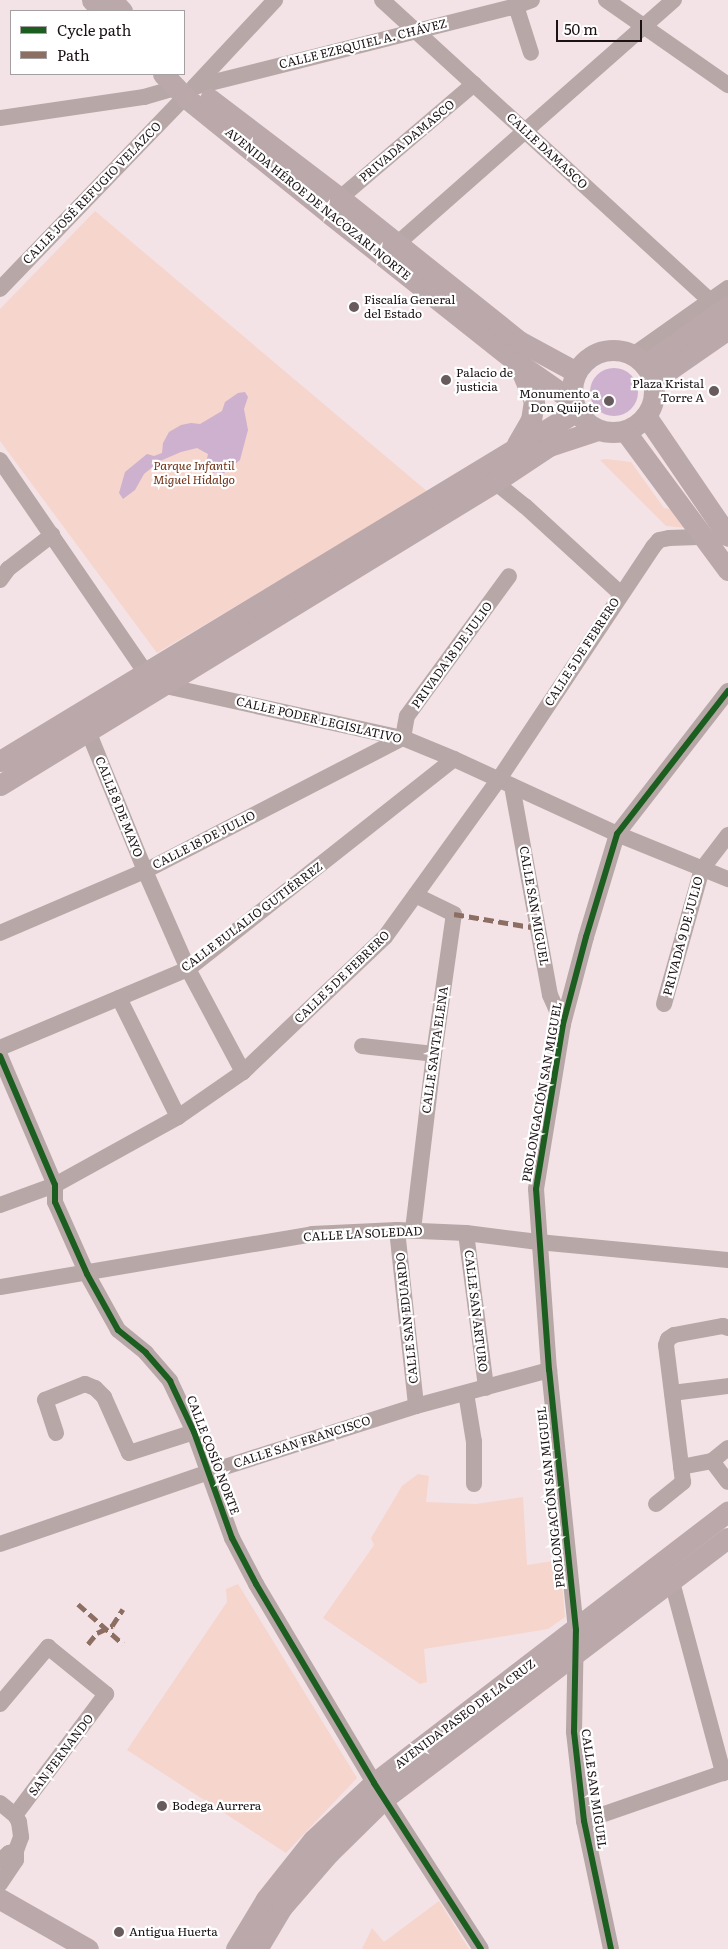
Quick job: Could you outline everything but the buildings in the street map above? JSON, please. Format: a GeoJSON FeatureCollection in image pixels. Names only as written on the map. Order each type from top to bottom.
{"type":"FeatureCollection","features":[{"type":"Feature","properties":{"kind":"main road"},"geometry":{"type":"LineString","coordinates":[[92,0],[101,10]]}},
{"type":"Feature","properties":{"kind":"main road"},"geometry":{"type":"LineString","coordinates":[[112,0],[121,10]]}},
{"type":"Feature","properties":{"kind":"main road","name":"AVENIDA HÉROE DE NACOZARI NORTE"},"geometry":{"type":"LineString","coordinates":[[180,84],[340,198],[519,341],[576,372]]}},
{"type":"Feature","properties":{"kind":"main road","name":"AVENIDA HÉROE DE NACOZARI NORTE"},"geometry":{"type":"LineString","coordinates":[[180,84],[518,363],[575,406]]}},
{"type":"Feature","properties":{"kind":"main road"},"geometry":{"type":"LineString","coordinates":[[644,367],[720,303]]}},
{"type":"Feature","properties":{"kind":"main road"},"geometry":{"type":"LineString","coordinates":[[644,367],[728,330]]}},
{"type":"Feature","properties":{"kind":"main road"},"geometry":{"type":"LineString","coordinates":[[619,350],[644,367],[653,402],[646,416],[638,424],[625,430],[612,432],[598,430],[587,423],[575,406],[572,388],[576,372],[586,359],[600,352],[619,350]]}},
{"type":"Feature","properties":{"kind":"main road"},"geometry":{"type":"LineString","coordinates":[[513,448],[531,420],[534,401],[518,363]]}},
{"type":"Feature","properties":{"kind":"main road"},"geometry":{"type":"LineString","coordinates":[[0,785],[88,731],[153,679],[513,448],[575,406]]}},
{"type":"Feature","properties":{"kind":"main road"},"geometry":{"type":"LineString","coordinates":[[646,416],[728,536]]}},
{"type":"Feature","properties":{"kind":"main road"},"geometry":{"type":"LineString","coordinates":[[0,761],[153,679],[495,482],[549,446],[598,430]]}},
{"type":"Feature","properties":{"kind":"main road"},"geometry":{"type":"LineString","coordinates":[[625,430],[706,537],[728,570]]}},
{"type":"Feature","properties":{"kind":"main road","name":"AVENIDA PASEO DE LA CRUZ"},"geometry":{"type":"LineString","coordinates":[[236,1949],[266,1899],[314,1840],[379,1791],[576,1630],[728,1511]]}},
{"type":"Feature","properties":{"kind":"main road","name":"AVENIDA PASEO DE LA CRUZ"},"geometry":{"type":"LineString","coordinates":[[256,1949],[282,1907],[379,1791],[575,1655],[728,1538]]}},
{"type":"Feature","properties":{"kind":"main road"},"geometry":{"type":"LineString","coordinates":[[1,1898],[88,1949]]}},
{"type":"Feature","properties":{"kind":"street","name":"CALLE JOSÉ REFUGIO VELAZCO"},"geometry":{"type":"LineString","coordinates":[[0,289],[163,119],[180,84],[275,0]]}},
{"type":"Feature","properties":{"kind":"street","name":"CALLE DAMASCO"},"geometry":{"type":"LineString","coordinates":[[382,0],[720,303]]}},
{"type":"Feature","properties":{"kind":"street","name":"CALLE EZEQUIEL A. CHÁVEZ"},"geometry":{"type":"LineString","coordinates":[[0,118],[144,97],[180,84],[418,31],[490,5],[516,6],[532,0]]}},
{"type":"Feature","properties":{"kind":"street"},"geometry":{"type":"LineString","coordinates":[[606,0],[728,86]]}},
{"type":"Feature","properties":{"kind":"street"},"geometry":{"type":"LineString","coordinates":[[398,244],[674,0]]}},
{"type":"Feature","properties":{"kind":"street"},"geometry":{"type":"LineString","coordinates":[[516,6],[531,52]]}},
{"type":"Feature","properties":{"kind":"street","name":"PRIVADA DAMASCO"},"geometry":{"type":"LineString","coordinates":[[340,198],[474,84]]}},
{"type":"Feature","properties":{"kind":"street"},"geometry":{"type":"LineString","coordinates":[[144,97],[163,119]]}},
{"type":"Feature","properties":{"kind":"street"},"geometry":{"type":"LineString","coordinates":[[720,303],[728,288]]}},
{"type":"Feature","properties":{"kind":"street"},"geometry":{"type":"LineString","coordinates":[[0,460],[153,679]]}},
{"type":"Feature","properties":{"kind":"street","name":"CALLE 5 DE FEBRERO"},"geometry":{"type":"LineString","coordinates":[[495,482],[525,506],[621,594]]}},
{"type":"Feature","properties":{"kind":"street"},"geometry":{"type":"LineString","coordinates":[[0,580],[8,569],[52,536]]}},
{"type":"Feature","properties":{"kind":"street","name":"CALLE 5 DE FEBRERO"},"geometry":{"type":"LineString","coordinates":[[0,1205],[54,1185],[178,1117],[243,1072],[385,937],[415,896],[505,783],[621,594],[659,540],[706,537]]}},
{"type":"Feature","properties":{"kind":"street","name":"PRIVADA 18 DE JULIO"},"geometry":{"type":"LineString","coordinates":[[403,738],[407,716],[509,576]]}},
{"type":"Feature","properties":{"kind":"street","name":"CALLE PODER LEGISLATIVO"},"geometry":{"type":"LineString","coordinates":[[153,679],[403,738],[454,759],[617,834],[728,879]]}},
{"type":"Feature","properties":{"kind":"street","name":"PROLONGACIÓN SAN MIGUEL"},"geometry":{"type":"LineString","coordinates":[[576,1630],[538,1242],[536,1189],[563,1024],[586,937],[617,834],[728,691]]}},
{"type":"Feature","properties":{"kind":"street","name":"CALLE 8 DE MAYO"},"geometry":{"type":"LineString","coordinates":[[88,731],[145,871],[188,969],[243,1072]]}},
{"type":"Feature","properties":{"kind":"street","name":"CALLE 18 DE JULIO"},"geometry":{"type":"LineString","coordinates":[[0,933],[145,871],[403,738]]}},
{"type":"Feature","properties":{"kind":"street","name":"CALLE EULALIO GUTIÉRREZ"},"geometry":{"type":"LineString","coordinates":[[0,1048],[188,969],[454,759]]}},
{"type":"Feature","properties":{"kind":"street","name":"CALLE SAN MIGUEL"},"geometry":{"type":"LineString","coordinates":[[505,783],[550,995],[563,1024]]}},
{"type":"Feature","properties":{"kind":"street"},"geometry":{"type":"LineString","coordinates":[[702,869],[728,835]]}},
{"type":"Feature","properties":{"kind":"street","name":"PRIVADA 9 DE JULIO"},"geometry":{"type":"LineString","coordinates":[[664,1004],[702,869]]}},
{"type":"Feature","properties":{"kind":"street","name":"CALLE SANTA ELENA"},"geometry":{"type":"LineString","coordinates":[[405,1230],[434,1054],[454,914],[415,896]]}},
{"type":"Feature","properties":{"kind":"street"},"geometry":{"type":"LineString","coordinates":[[119,998],[178,1117]]}},
{"type":"Feature","properties":{"kind":"street"},"geometry":{"type":"LineString","coordinates":[[362,1046],[434,1054]]}},
{"type":"Feature","properties":{"kind":"street","name":"CALLE COSÍO NORTE"},"geometry":{"type":"LineString","coordinates":[[0,1056],[54,1185],[55,1202],[87,1274],[118,1330],[146,1353],[170,1381],[194,1432],[232,1538],[256,1584],[379,1791],[481,1949]]}},
{"type":"Feature","properties":{"kind":"street","name":"CALLE LA SOLEDAD"},"geometry":{"type":"LineString","coordinates":[[0,1287],[87,1274],[312,1234],[405,1230],[466,1233],[538,1242],[728,1260]]}},
{"type":"Feature","properties":{"kind":"street","name":"CALLE SAN EDUARDO"},"geometry":{"type":"LineString","coordinates":[[405,1230],[416,1406]]}},
{"type":"Feature","properties":{"kind":"street","name":"CALLE SAN ARTURO"},"geometry":{"type":"LineString","coordinates":[[466,1233],[486,1388]]}},
{"type":"Feature","properties":{"kind":"street"},"geometry":{"type":"LineString","coordinates":[[656,1504],[683,1482],[666,1345],[668,1339],[674,1335],[723,1326],[728,1328]]}},
{"type":"Feature","properties":{"kind":"street","name":"CALLE SAN FRANCISCO"},"geometry":{"type":"LineString","coordinates":[[0,1544],[209,1472],[416,1406],[550,1370]]}},
{"type":"Feature","properties":{"kind":"street"},"geometry":{"type":"LineString","coordinates":[[56,1433],[45,1400],[84,1384],[96,1388],[104,1397],[129,1453],[194,1432]]}},
{"type":"Feature","properties":{"kind":"street"},"geometry":{"type":"LineString","coordinates":[[672,1393],[728,1386]]}},
{"type":"Feature","properties":{"kind":"street"},"geometry":{"type":"LineString","coordinates":[[466,1393],[474,1442],[474,1484]]}},
{"type":"Feature","properties":{"kind":"street"},"geometry":{"type":"LineString","coordinates":[[681,1467],[712,1462],[728,1448]]}},
{"type":"Feature","properties":{"kind":"street"},"geometry":{"type":"LineString","coordinates":[[712,1462],[728,1482]]}},
{"type":"Feature","properties":{"kind":"street"},"geometry":{"type":"LineString","coordinates":[[584,1822],[726,1772],[672,1582]]}},
{"type":"Feature","properties":{"kind":"street","name":"CALLE SAN MIGUEL"},"geometry":{"type":"LineString","coordinates":[[576,1630],[574,1732],[584,1822],[610,1949]]}},
{"type":"Feature","properties":{"kind":"street","name":"SAN FERNANDO"},"geometry":{"type":"LineString","coordinates":[[0,1704],[48,1647],[106,1694],[15,1815]]}},
{"type":"Feature","properties":{"kind":"street"},"geometry":{"type":"LineString","coordinates":[[0,1804],[15,1815],[19,1822],[21,1837],[16,1852],[16,1860],[1,1898]]}},
{"type":"Feature","properties":{"kind":"street"},"geometry":{"type":"LineString","coordinates":[[0,1861],[9,1853],[16,1852]]}},
{"type":"Feature","properties":{"kind":"green space","name":"Parque Infantil Miguel Hidalgo"},"geometry":{"type":"Polygon","coordinates":[[[95,211],[428,492],[157,653],[0,441],[0,309],[95,211]]]}},
{"type":"Feature","properties":{"kind":"green space"},"geometry":{"type":"Polygon","coordinates":[[[600,460],[631,462],[664,508],[674,510],[686,528],[666,526],[600,460]]]}},
{"type":"Feature","properties":{"kind":"green space"},"geometry":{"type":"Polygon","coordinates":[[[418,1474],[429,1476],[426,1502],[476,1504],[523,1497],[527,1565],[560,1560],[565,1617],[548,1629],[424,1649],[427,1682],[420,1684],[323,1618],[374,1545],[371,1538],[402,1486],[418,1474]]]}},
{"type":"Feature","properties":{"kind":"green space"},"geometry":{"type":"Polygon","coordinates":[[[238,1584],[357,1778],[286,1853],[127,1750],[227,1602],[226,1589],[238,1584]]]}},
{"type":"Feature","properties":{"kind":"green space"},"geometry":{"type":"Polygon","coordinates":[[[439,1901],[469,1949],[362,1949],[372,1928],[384,1942],[439,1901]]]}},
{"type":"Feature","properties":{"kind":"shaded area"},"geometry":{"type":"Polygon","coordinates":[[[609,368],[619,368],[631,375],[638,387],[638,397],[631,409],[619,416],[609,416],[601,412],[594,405],[590,397],[590,387],[594,379],[601,372],[609,368]]]}},
{"type":"Feature","properties":{"kind":"shaded area"},"geometry":{"type":"Polygon","coordinates":[[[245,392],[248,397],[244,409],[248,430],[240,460],[224,473],[214,473],[205,468],[208,454],[197,448],[181,452],[160,461],[144,474],[135,490],[123,499],[119,493],[125,472],[147,454],[154,456],[162,453],[163,443],[169,432],[181,425],[200,424],[222,411],[225,402],[238,393],[245,392]]]}},
{"type":"Feature","properties":{"kind":"marked path"},"geometry":{"type":"LineString","coordinates":[[454,914],[537,928]]}},
{"type":"Feature","properties":{"kind":"marked path"},"geometry":{"type":"LineString","coordinates":[[78,1604],[123,1644]]}},
{"type":"Feature","properties":{"kind":"marked path"},"geometry":{"type":"LineString","coordinates":[[88,1644],[97,1633],[112,1626],[123,1609]]}},
{"type":"Feature","properties":{"kind":"cycle path"},"geometry":{"type":"LineString","coordinates":[[611,1949],[584,1821],[574,1732],[576,1630],[549,1370],[536,1189],[563,1024],[586,937],[617,834],[728,691]]}},
{"type":"Feature","properties":{"kind":"cycle path"},"geometry":{"type":"LineString","coordinates":[[0,1056],[55,1185],[55,1202],[87,1274],[118,1330],[146,1353],[170,1381],[194,1432],[232,1538],[256,1584],[374,1783],[481,1949]]}},
{"type":"Feature","properties":{"kind":"place","name":"Fiscalía General del Estado"},"geometry":{"type":"Point","coordinates":[354,307]}},
{"type":"Feature","properties":{"kind":"place","name":"Palacio de justicia"},"geometry":{"type":"Point","coordinates":[446,380]}},
{"type":"Feature","properties":{"kind":"place","name":"Plaza Kristal Torre A"},"geometry":{"type":"Point","coordinates":[714,391]}},
{"type":"Feature","properties":{"kind":"place","name":"Monumento a Don Quijote"},"geometry":{"type":"Point","coordinates":[609,401]}},
{"type":"Feature","properties":{"kind":"place","name":"Bodega Aurrera"},"geometry":{"type":"Point","coordinates":[162,1806]}},
{"type":"Feature","properties":{"kind":"place","name":"Antigua Huerta"},"geometry":{"type":"Point","coordinates":[119,1932]}}]}
